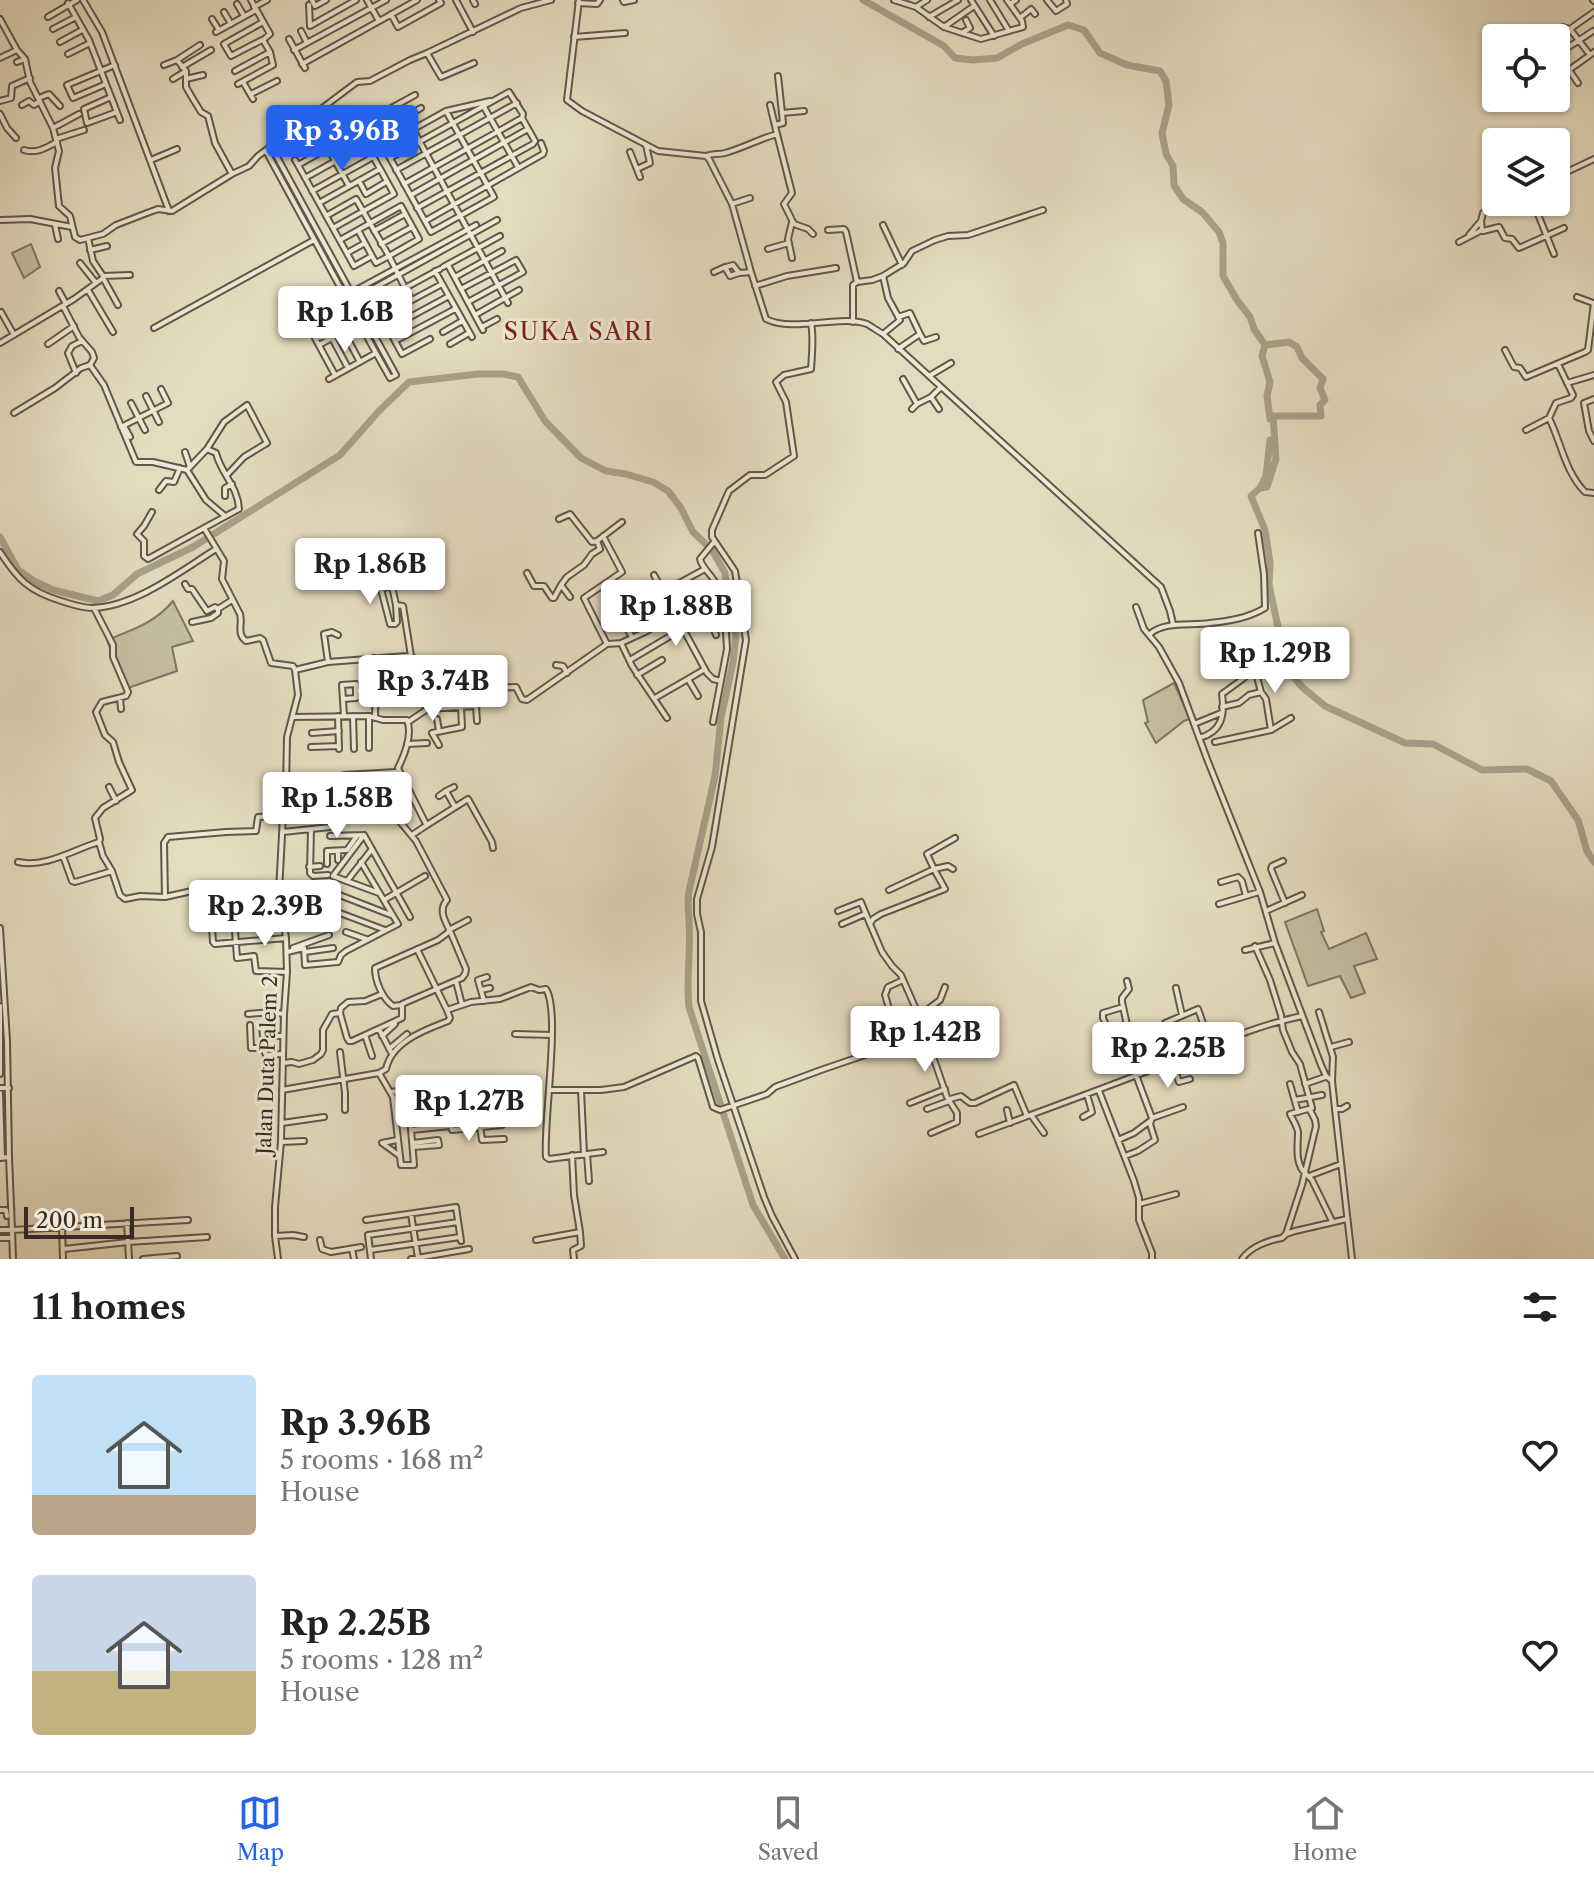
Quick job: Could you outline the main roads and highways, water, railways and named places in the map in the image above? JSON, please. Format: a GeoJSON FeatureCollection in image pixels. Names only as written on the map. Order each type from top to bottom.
{"type":"FeatureCollection","features":[{"type":"Feature","properties":{"kind":"waterway"},"geometry":{"type":"LineString","coordinates":[[863,0],[944,46],[955,58],[997,58],[1068,25],[1084,30],[1100,53],[1127,65],[1160,71],[1166,81],[1169,105],[1162,133],[1166,154],[1173,166],[1174,185],[1183,199],[1202,212],[1219,232],[1223,243],[1223,276],[1265,345],[1289,342],[1297,347],[1302,358],[1323,379],[1320,388],[1325,400],[1320,405],[1321,416],[1273,416],[1276,459],[1267,487],[1260,488],[1251,496],[1265,530],[1270,562],[1269,585],[1281,641],[1282,662],[1302,687],[1325,706],[1405,743],[1433,744],[1482,770],[1527,769],[1551,781],[1578,820],[1587,851],[1594,862]]}},
{"type":"Feature","properties":{"kind":"waterway"},"geometry":{"type":"LineString","coordinates":[[1265,345],[1262,356],[1270,382],[1267,396],[1270,419]]}},
{"type":"Feature","properties":{"kind":"waterway"},"geometry":{"type":"LineString","coordinates":[[0,537],[18,570],[34,581],[53,590],[98,601],[113,595],[137,574],[193,547],[340,455],[409,382],[478,374],[518,377],[545,421],[581,458],[606,471],[653,482],[668,491],[693,532],[712,550],[725,573],[736,635],[721,718],[715,776],[688,895],[689,1007],[753,1205],[785,1259]]}},
{"type":"Feature","properties":{"kind":"waterway"},"geometry":{"type":"LineString","coordinates":[[1260,488],[1266,476],[1270,440]]}},
{"type":"Feature","properties":{"kind":"district","name":"SUKA SARI"},"geometry":{"type":"Point","coordinates":[579,331]}}]}
